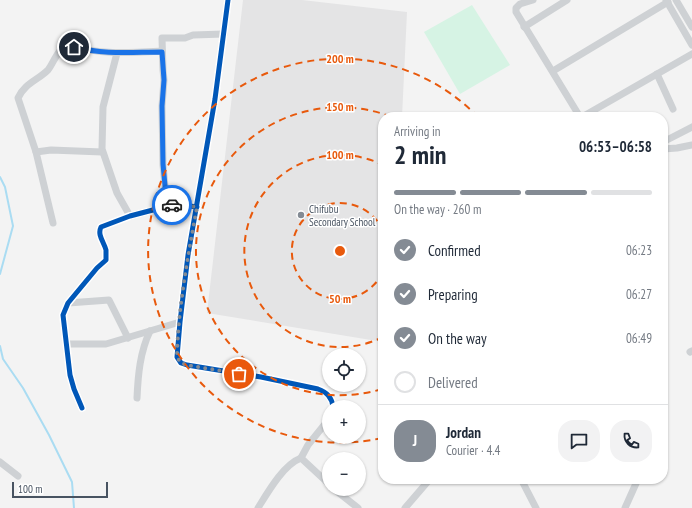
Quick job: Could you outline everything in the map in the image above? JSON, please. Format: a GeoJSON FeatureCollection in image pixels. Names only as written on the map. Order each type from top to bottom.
{"type":"FeatureCollection","features":[{"type":"Feature","properties":{"kind":"street"},"geometry":{"type":"LineString","coordinates":[[228,0],[215,99],[188,255],[177,357],[181,363],[187,365],[318,389],[325,392],[331,400]]}},
{"type":"Feature","properties":{"kind":"street"},"geometry":{"type":"LineString","coordinates":[[533,0],[520,4],[516,8],[516,12],[578,112]]}},
{"type":"Feature","properties":{"kind":"street"},"geometry":{"type":"LineString","coordinates":[[524,27],[567,0]]}},
{"type":"Feature","properties":{"kind":"street"},"geometry":{"type":"LineString","coordinates":[[676,0],[691,23],[682,28]]}},
{"type":"Feature","properties":{"kind":"street"},"geometry":{"type":"LineString","coordinates":[[553,72],[667,1],[692,45]]}},
{"type":"Feature","properties":{"kind":"street"},"geometry":{"type":"LineString","coordinates":[[167,207],[163,164],[162,106],[164,80],[162,38],[185,38],[194,35],[224,34]]}},
{"type":"Feature","properties":{"kind":"street"},"geometry":{"type":"LineString","coordinates":[[53,223],[36,152],[18,98],[22,90],[47,70],[62,48],[66,45],[93,52],[162,52]]}},
{"type":"Feature","properties":{"kind":"street"},"geometry":{"type":"LineString","coordinates":[[117,53],[103,107],[101,145],[102,152],[117,193],[130,216]]}},
{"type":"Feature","properties":{"kind":"street"},"geometry":{"type":"LineString","coordinates":[[590,112],[692,54]]}},
{"type":"Feature","properties":{"kind":"street"},"geometry":{"type":"LineString","coordinates":[[657,74],[673,109]]}},
{"type":"Feature","properties":{"kind":"street"},"geometry":{"type":"LineString","coordinates":[[668,139],[692,127]]}},
{"type":"Feature","properties":{"kind":"street"},"geometry":{"type":"LineString","coordinates":[[668,149],[692,144]]}},
{"type":"Feature","properties":{"kind":"street"},"geometry":{"type":"LineString","coordinates":[[36,152],[79,150],[102,152]]}},
{"type":"Feature","properties":{"kind":"street"},"geometry":{"type":"LineString","coordinates":[[82,408],[70,375],[62,315],[68,303],[97,268],[106,260],[106,250],[99,234],[101,227],[130,216],[176,204],[197,207]]}},
{"type":"Feature","properties":{"kind":"street"},"geometry":{"type":"LineString","coordinates":[[68,303],[109,300],[128,338]]}},
{"type":"Feature","properties":{"kind":"street"},"geometry":{"type":"LineString","coordinates":[[66,344],[106,344],[180,322]]}},
{"type":"Feature","properties":{"kind":"street"},"geometry":{"type":"LineString","coordinates":[[137,398],[138,375],[144,344],[150,331]]}},
{"type":"Feature","properties":{"kind":"street"},"geometry":{"type":"LineString","coordinates":[[258,508],[268,491],[285,470],[298,459],[302,458],[308,445],[322,428]]}},
{"type":"Feature","properties":{"kind":"street"},"geometry":{"type":"LineString","coordinates":[[302,458],[322,477]]}},
{"type":"Feature","properties":{"kind":"street"},"geometry":{"type":"LineString","coordinates":[[0,462],[18,476]]}},
{"type":"Feature","properties":{"kind":"street"},"geometry":{"type":"LineString","coordinates":[[405,508],[426,484]]}},
{"type":"Feature","properties":{"kind":"street"},"geometry":{"type":"LineString","coordinates":[[524,484],[536,508]]}},
{"type":"Feature","properties":{"kind":"street"},"geometry":{"type":"LineString","coordinates":[[625,508],[636,484]]}},
{"type":"Feature","properties":{"kind":"street"},"geometry":{"type":"LineString","coordinates":[[343,496],[358,508]]}},
{"type":"Feature","properties":{"kind":"shaded area","name":"Chifubu Secondary School"},"geometry":{"type":"Polygon","coordinates":[[[243,0],[302,0],[407,12],[402,112],[378,112],[378,341],[207,313],[243,0]]]}},
{"type":"Feature","properties":{"kind":"green space"},"geometry":{"type":"Polygon","coordinates":[[[472,5],[510,65],[460,94],[424,32],[472,5]]]}},
{"type":"Feature","properties":{"kind":"waterway"},"geometry":{"type":"LineString","coordinates":[[0,177],[5,187],[13,226],[0,274]]}},
{"type":"Feature","properties":{"kind":"waterway"},"geometry":{"type":"LineString","coordinates":[[0,346],[3,359],[23,388],[49,435],[72,482],[74,508]]}},
{"type":"Feature","properties":{"kind":"cycle path"},"geometry":{"type":"LineString","coordinates":[[228,0],[215,99],[188,255],[177,357],[181,363],[187,365],[261,377],[318,389],[328,395],[332,400]]}},
{"type":"Feature","properties":{"kind":"cycle path"},"geometry":{"type":"LineString","coordinates":[[82,408],[70,375],[63,315],[68,303],[97,268],[106,260],[106,250],[100,233],[101,227],[130,216],[176,204],[197,207]]}},
{"type":"Feature","properties":{"kind":"way so far"},"geometry":{"type":"LineString","coordinates":[[172,205],[176,204],[188,207],[197,207],[188,255],[181,307],[177,357],[181,363],[187,365],[239,374]]}},
{"type":"Feature","properties":{"kind":"place","name":"Chifubu Secondary School"},"geometry":{"type":"Point","coordinates":[301,215]}},
{"type":"Feature","properties":{"kind":"route"},"geometry":{"type":"LineString","coordinates":[[74,47],[93,52],[162,52],[162,70],[164,80],[162,106],[163,164],[167,207],[172,205]]}}]}
